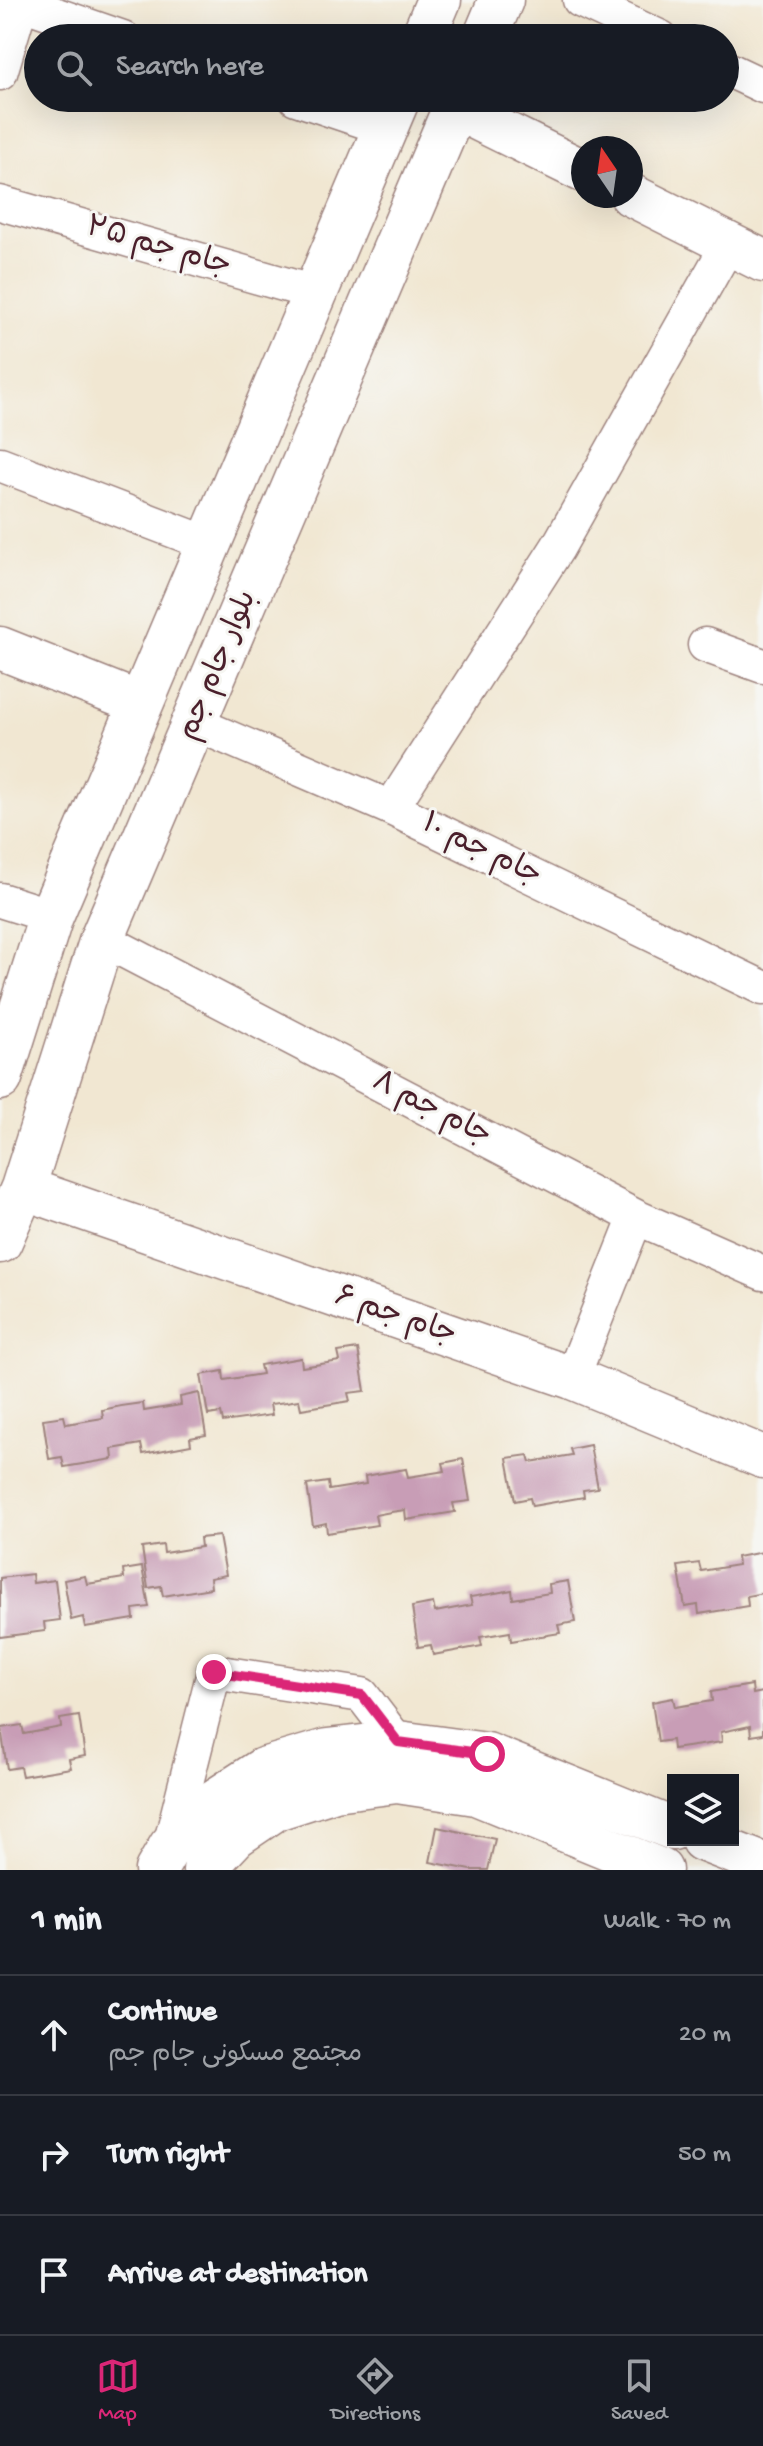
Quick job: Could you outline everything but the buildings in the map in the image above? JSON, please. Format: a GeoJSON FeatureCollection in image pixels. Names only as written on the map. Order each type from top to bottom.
{"type":"FeatureCollection","features":[{"type":"Feature","properties":{"kind":"main road"},"geometry":{"type":"LineString","coordinates":[[429,24],[439,0]]}},
{"type":"Feature","properties":{"kind":"main road"},"geometry":{"type":"LineString","coordinates":[[491,24],[501,0]]}},
{"type":"Feature","properties":{"kind":"main road","name":"بلوار جام جم"},"geometry":{"type":"LineString","coordinates":[[0,1241],[23,1188],[102,939],[453,112]]}},
{"type":"Feature","properties":{"kind":"main road","name":"بلوار جام جم"},"geometry":{"type":"LineString","coordinates":[[0,1078],[51,916],[391,113]]}},
{"type":"Feature","properties":{"kind":"main road"},"geometry":{"type":"LineString","coordinates":[[141,704],[194,723]]}},
{"type":"Feature","properties":{"kind":"street"},"geometry":{"type":"LineString","coordinates":[[580,0],[631,24]]}},
{"type":"Feature","properties":{"kind":"street"},"geometry":{"type":"LineString","coordinates":[[0,73],[17,1],[83,24]]}},
{"type":"Feature","properties":{"kind":"street"},"geometry":{"type":"LineString","coordinates":[[739,75],[763,86]]}},
{"type":"Feature","properties":{"kind":"street"},"geometry":{"type":"LineString","coordinates":[[474,112],[571,165]]}},
{"type":"Feature","properties":{"kind":"street"},"geometry":{"type":"LineString","coordinates":[[391,808],[746,252],[643,201]]}},
{"type":"Feature","properties":{"kind":"street","name":"جام جم ۲۵"},"geometry":{"type":"LineString","coordinates":[[0,203],[315,293]]}},
{"type":"Feature","properties":{"kind":"street"},"geometry":{"type":"LineString","coordinates":[[0,464],[209,544]]}},
{"type":"Feature","properties":{"kind":"street"},"geometry":{"type":"LineString","coordinates":[[705,645],[763,666]]}},
{"type":"Feature","properties":{"kind":"street"},"geometry":{"type":"LineString","coordinates":[[0,648],[141,704]]}},
{"type":"Feature","properties":{"kind":"street","name":"جام جم ۱۰"},"geometry":{"type":"LineString","coordinates":[[194,723],[391,808],[763,988]]}},
{"type":"Feature","properties":{"kind":"street"},"geometry":{"type":"LineString","coordinates":[[0,900],[51,916]]}},
{"type":"Feature","properties":{"kind":"street","name":"جام جم ۸"},"geometry":{"type":"LineString","coordinates":[[102,939],[636,1217],[763,1273]]}},
{"type":"Feature","properties":{"kind":"street","name":"جام جم ۶"},"geometry":{"type":"LineString","coordinates":[[23,1188],[572,1378],[763,1457]]}},
{"type":"Feature","properties":{"kind":"street"},"geometry":{"type":"LineString","coordinates":[[572,1378],[636,1217]]}},
{"type":"Feature","properties":{"kind":"street"},"geometry":{"type":"LineString","coordinates":[[163,1858],[214,1672],[362,1695],[398,1742]]}},
{"type":"Feature","properties":{"kind":"street"},"geometry":{"type":"LineString","coordinates":[[163,1858],[209,1804],[263,1769],[327,1750],[398,1742],[487,1754],[656,1822],[642,1862],[476,1794],[397,1782],[335,1790],[276,1809],[236,1836],[204,1870]]}},
{"type":"Feature","properties":{"kind":"street"},"geometry":{"type":"LineString","coordinates":[[457,1792],[467,1752]]}},
{"type":"Feature","properties":{"kind":"street"},"geometry":{"type":"LineString","coordinates":[[254,1775],[276,1809]]}},
{"type":"Feature","properties":{"kind":"street"},"geometry":{"type":"LineString","coordinates":[[717,1846],[763,1864]]}},
{"type":"Feature","properties":{"kind":"route"},"geometry":{"type":"LineString","coordinates":[[214,1672],[362,1695],[398,1742],[487,1754]]}}]}
